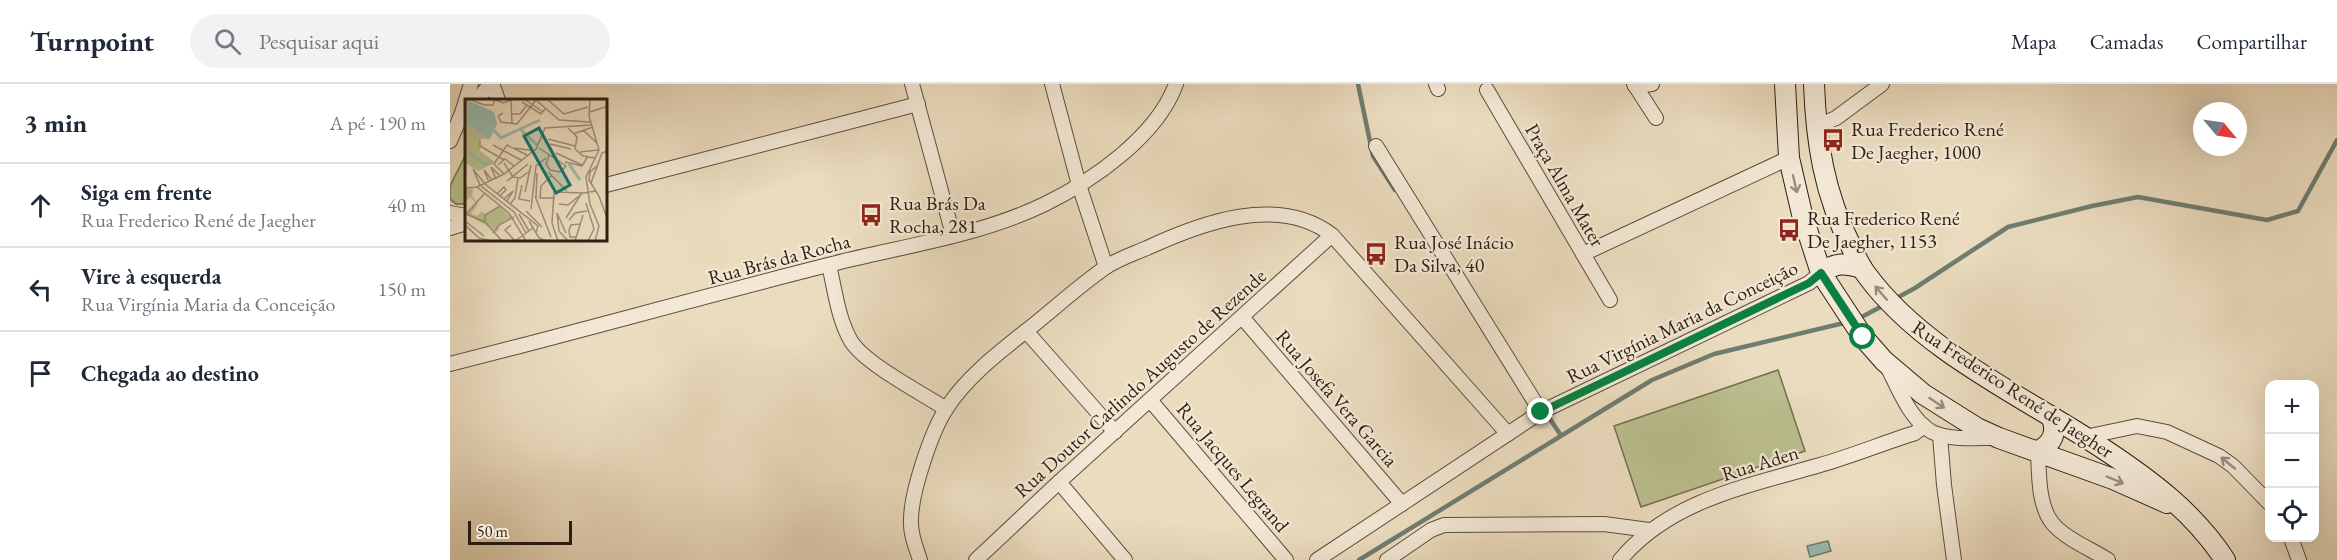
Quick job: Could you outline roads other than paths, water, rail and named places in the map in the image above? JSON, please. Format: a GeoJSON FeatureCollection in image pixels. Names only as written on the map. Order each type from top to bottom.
{"type":"FeatureCollection","features":[{"type":"Feature","properties":{"kind":"main road","name":"Rua Frederico René de Jaegher"},"geometry":{"type":"LineString","coordinates":[[1785,84],[1789,158],[1802,214],[1821,273],[1863,337],[1884,361],[1923,394],[1958,418],[1999,438],[2113,479],[2183,510]]}},
{"type":"Feature","properties":{"kind":"main road","name":"Rua Frederico René de Jaegher"},"geometry":{"type":"LineString","coordinates":[[1814,84],[1815,127],[1824,180],[1831,203],[1863,270],[1899,312],[1955,355],[2152,482],[2201,528],[2225,560]]}},
{"type":"Feature","properties":{"kind":"main road"},"geometry":{"type":"LineString","coordinates":[[1821,273],[1837,264],[1847,263],[1863,270]]}},
{"type":"Feature","properties":{"kind":"main road"},"geometry":{"type":"LineString","coordinates":[[2038,451],[2048,445],[2053,438],[2055,430],[2051,416]]}},
{"type":"Feature","properties":{"kind":"street"},"geometry":{"type":"LineString","coordinates":[[467,99],[471,84]]}},
{"type":"Feature","properties":{"kind":"street"},"geometry":{"type":"LineString","coordinates":[[912,84],[953,235]]}},
{"type":"Feature","properties":{"kind":"street"},"geometry":{"type":"LineString","coordinates":[[1052,84],[1079,185],[1106,267]]}},
{"type":"Feature","properties":{"kind":"street","name":"Rua Brás da Rocha"},"geometry":{"type":"LineString","coordinates":[[450,364],[953,235],[1017,216],[1079,185],[1143,137],[1165,108],[1176,84]]}},
{"type":"Feature","properties":{"kind":"street"},"geometry":{"type":"LineString","coordinates":[[1652,84],[1635,85],[1656,118]]}},
{"type":"Feature","properties":{"kind":"street"},"geometry":{"type":"LineString","coordinates":[[1815,127],[1836,118],[1882,84]]}},
{"type":"Feature","properties":{"kind":"street"},"geometry":{"type":"LineString","coordinates":[[478,99],[490,85],[497,99]]}},
{"type":"Feature","properties":{"kind":"street","name":"Praça Alma Mater"},"geometry":{"type":"LineString","coordinates":[[1487,90],[1610,300]]}},
{"type":"Feature","properties":{"kind":"street"},"geometry":{"type":"LineString","coordinates":[[608,184],[918,104]]}},
{"type":"Feature","properties":{"kind":"street"},"geometry":{"type":"LineString","coordinates":[[450,141],[464,112]]}},
{"type":"Feature","properties":{"kind":"street"},"geometry":{"type":"LineString","coordinates":[[1376,146],[1541,412]]}},
{"type":"Feature","properties":{"kind":"street"},"geometry":{"type":"LineString","coordinates":[[1582,254],[1789,158]]}},
{"type":"Feature","properties":{"kind":"street"},"geometry":{"type":"LineString","coordinates":[[450,213],[465,216]]}},
{"type":"Feature","properties":{"kind":"street"},"geometry":{"type":"LineString","coordinates":[[920,560],[910,522],[925,461],[946,409],[982,369],[1106,267],[1171,237],[1245,216],[1279,214],[1300,218],[1332,235],[1508,434]]}},
{"type":"Feature","properties":{"kind":"street"},"geometry":{"type":"LineString","coordinates":[[450,228],[465,223]]}},
{"type":"Feature","properties":{"kind":"street","name":"Rua Doutor Carlindo Augusto de Rezende"},"geometry":{"type":"LineString","coordinates":[[976,560],[1332,235]]}},
{"type":"Feature","properties":{"kind":"street"},"geometry":{"type":"LineString","coordinates":[[829,265],[838,306],[853,344],[871,361],[946,409]]}},
{"type":"Feature","properties":{"kind":"street","name":"Rua Virgínia Maria da Conceição"},"geometry":{"type":"LineString","coordinates":[[1317,560],[1541,412],[1809,283],[1821,273]]}},
{"type":"Feature","properties":{"kind":"street","name":"Rua Josefa Vera Garcia"},"geometry":{"type":"LineString","coordinates":[[1242,317],[1402,504]]}},
{"type":"Feature","properties":{"kind":"street"},"geometry":{"type":"LineString","coordinates":[[1026,331],[1115,432]]}},
{"type":"Feature","properties":{"kind":"street","name":"Rua Frederico René de Jaegher"},"geometry":{"type":"LineString","coordinates":[[1884,361],[1911,411],[1924,426],[1940,435],[1999,438]]}},
{"type":"Feature","properties":{"kind":"street","name":"Rua Jacques Legrand"},"geometry":{"type":"LineString","coordinates":[[1150,400],[1286,560]]}},
{"type":"Feature","properties":{"kind":"street","name":"Rua Aden"},"geometry":{"type":"LineString","coordinates":[[1620,560],[1650,530],[1699,502],[1821,465],[1915,433],[1924,426]]}},
{"type":"Feature","properties":{"kind":"street"},"geometry":{"type":"LineString","coordinates":[[2085,437],[2137,426],[2167,432],[2219,456],[2233,466],[2265,499]]}},
{"type":"Feature","properties":{"kind":"street"},"geometry":{"type":"LineString","coordinates":[[1940,435],[1954,560]]}},
{"type":"Feature","properties":{"kind":"street"},"geometry":{"type":"LineString","coordinates":[[2038,451],[2041,493],[2048,516],[2061,531],[2108,560]]}},
{"type":"Feature","properties":{"kind":"street"},"geometry":{"type":"LineString","coordinates":[[1059,482],[1125,560]]}},
{"type":"Feature","properties":{"kind":"street"},"geometry":{"type":"LineString","coordinates":[[1387,560],[1431,530],[1444,525],[1604,524],[1650,530]]}},
{"type":"Feature","properties":{"kind":"street"},"geometry":{"type":"LineString","coordinates":[[2293,542],[2299,560]]}},
{"type":"Feature","properties":{"kind":"waterway"},"geometry":{"type":"LineString","coordinates":[[1358,84],[1373,156],[1395,190]]}},
{"type":"Feature","properties":{"kind":"waterway"},"geometry":{"type":"LineString","coordinates":[[1893,300],[2008,227],[2092,206],[2138,197],[2267,220],[2298,211],[2337,140]]}},
{"type":"Feature","properties":{"kind":"waterway"},"geometry":{"type":"LineString","coordinates":[[1856,320],[1886,304]]}},
{"type":"Feature","properties":{"kind":"waterway"},"geometry":{"type":"LineString","coordinates":[[1359,560],[1652,380],[1714,354],[1848,322]]}},
{"type":"Feature","properties":{"kind":"waterway"},"geometry":{"type":"LineString","coordinates":[[1546,413],[1560,434]]}},
{"type":"Feature","properties":{"kind":"place","name":"Rua Frederico René De Jaegher, 1000"},"geometry":{"type":"Point","coordinates":[1833,140]}},
{"type":"Feature","properties":{"kind":"place","name":"Rua Brás Da Rocha, 281"},"geometry":{"type":"Point","coordinates":[871,215]}},
{"type":"Feature","properties":{"kind":"place","name":"Rua Frederico René De Jaegher, 1153"},"geometry":{"type":"Point","coordinates":[1789,230]}},
{"type":"Feature","properties":{"kind":"place","name":"Rua José Inácio Da Silva, 40"},"geometry":{"type":"Point","coordinates":[1376,254]}}]}
